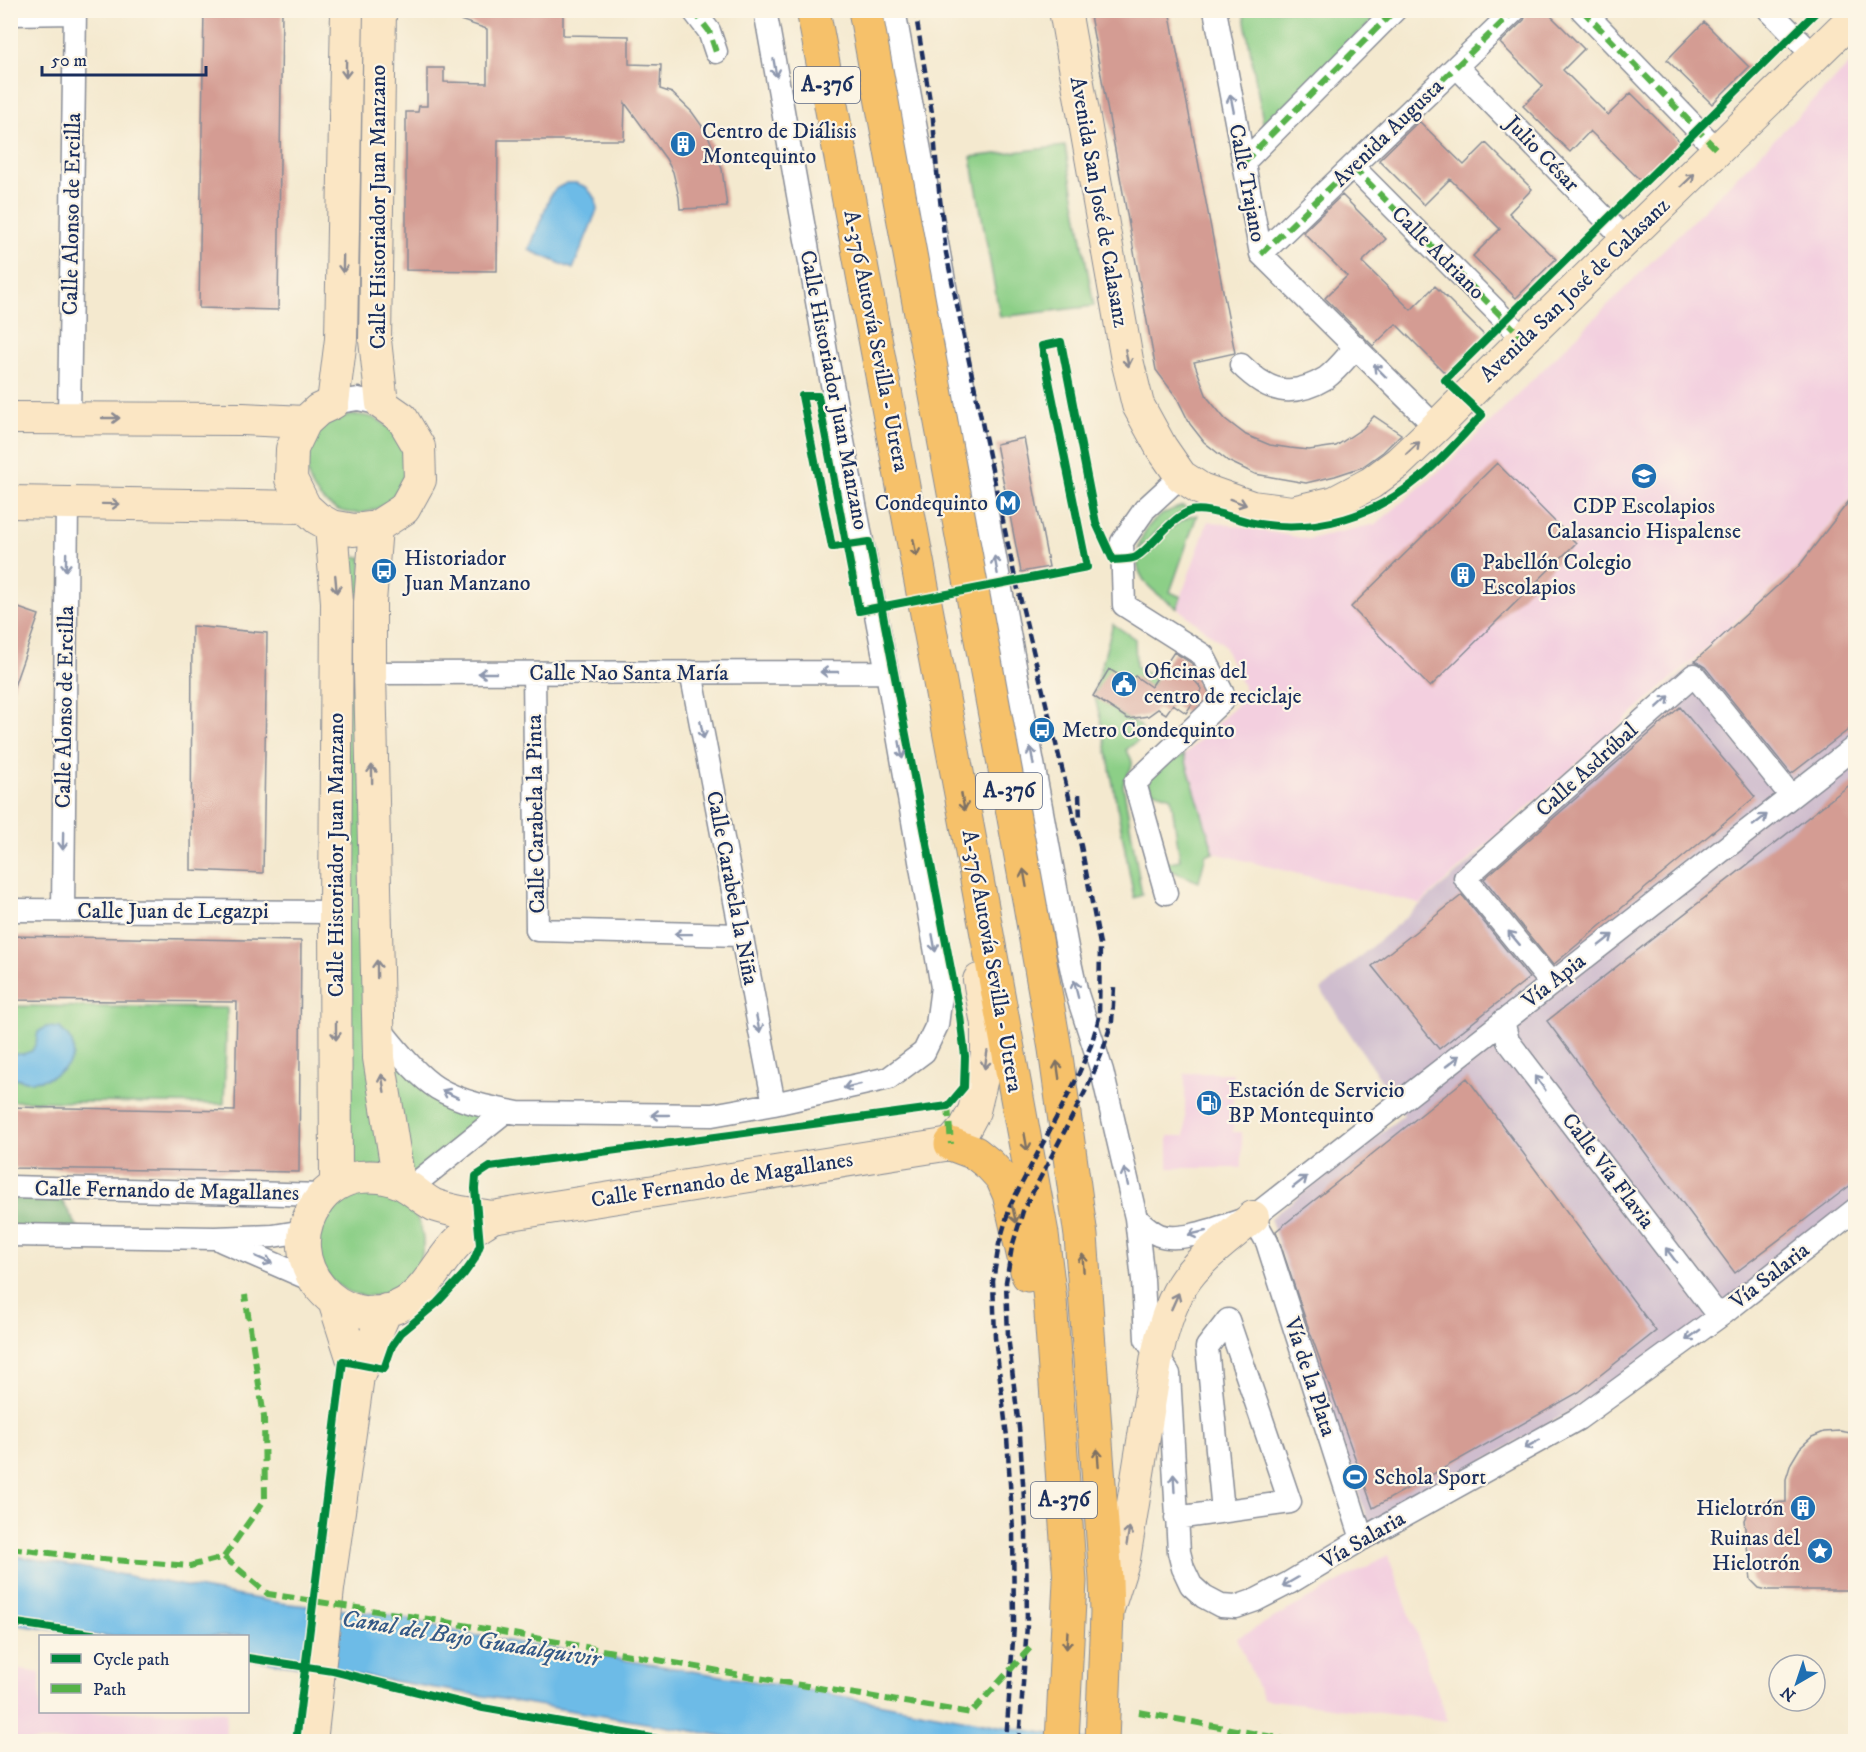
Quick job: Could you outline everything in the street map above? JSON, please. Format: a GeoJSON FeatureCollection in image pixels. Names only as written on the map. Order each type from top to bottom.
{"type":"FeatureCollection","features":[{"type":"Feature","properties":{"kind":"main road","name":"A-376 Autovía Sevilla - Utrera"},"geometry":{"type":"LineString","coordinates":[[813,10],[1042,1234],[1050,1300],[1070,1581],[1062,1735]]}},
{"type":"Feature","properties":{"kind":"main road","name":"A-376 Autovía Sevilla - Utrera"},"geometry":{"type":"LineString","coordinates":[[865,10],[1055,1049],[1081,1236],[1107,1613]]}},
{"type":"Feature","properties":{"kind":"main road"},"geometry":{"type":"LineString","coordinates":[[951,1144],[975,1153],[990,1165],[1002,1178],[1009,1194],[1057,1418]]}},
{"type":"Feature","properties":{"kind":"main road","name":"A-376"},"geometry":{"type":"LineString","coordinates":[[1102,1739],[1107,1613]]}},
{"type":"Feature","properties":{"kind":"street","name":"Calle Historiador Juan Manzano"},"geometry":{"type":"LineString","coordinates":[[333,403],[341,339],[347,10]]}},
{"type":"Feature","properties":{"kind":"street","name":"Calle Historiador Juan Manzano"},"geometry":{"type":"LineString","coordinates":[[380,10],[375,340],[382,404]]}},
{"type":"Feature","properties":{"kind":"street"},"geometry":{"type":"LineString","coordinates":[[693,10],[709,31],[716,52]]}},
{"type":"Feature","properties":{"kind":"street","name":"Calle Historiador Juan Manzano"},"geometry":{"type":"LineString","coordinates":[[378,1027],[417,1071],[437,1088],[457,1097],[506,1111],[711,1115],[774,1104],[889,1078],[924,1052],[937,1025],[942,987],[911,783],[887,672],[828,363],[765,10]]}},
{"type":"Feature","properties":{"kind":"street"},"geometry":{"type":"LineString","coordinates":[[894,10],[1068,952],[1077,994],[1102,1071],[1136,1218],[1151,1348]]}},
{"type":"Feature","properties":{"kind":"street","name":"Avenida San José de Calasanz"},"geometry":{"type":"LineString","coordinates":[[1065,10],[1127,360],[1138,405],[1161,447],[1181,476],[1201,489],[1252,507],[1292,512],[1335,502],[1371,483],[1398,463],[1856,15]]}},
{"type":"Feature","properties":{"kind":"street","name":"Calle Trajano"},"geometry":{"type":"LineString","coordinates":[[1215,10],[1261,254],[1436,427]]}},
{"type":"Feature","properties":{"kind":"street"},"geometry":{"type":"LineString","coordinates":[[1244,162],[1395,10]]}},
{"type":"Feature","properties":{"kind":"street","name":"Avenida Augusta"},"geometry":{"type":"LineString","coordinates":[[1261,254],[1515,10]]}},
{"type":"Feature","properties":{"kind":"street"},"geometry":{"type":"LineString","coordinates":[[1582,10],[1718,151]]}},
{"type":"Feature","properties":{"kind":"street"},"geometry":{"type":"LineString","coordinates":[[1769,10],[1814,56]]}},
{"type":"Feature","properties":{"kind":"street"},"geometry":{"type":"LineString","coordinates":[[10,14],[75,12]]}},
{"type":"Feature","properties":{"kind":"street","name":"Calle Alonso de Ercilla"},"geometry":{"type":"LineString","coordinates":[[69,418],[75,12]]}},
{"type":"Feature","properties":{"kind":"street","name":"Julio César"},"geometry":{"type":"LineString","coordinates":[[1457,67],[1626,240]]}},
{"type":"Feature","properties":{"kind":"street","name":"Calle Adriano"},"geometry":{"type":"LineString","coordinates":[[1353,167],[1524,339]]}},
{"type":"Feature","properties":{"kind":"street"},"geometry":{"type":"LineString","coordinates":[[1241,365],[1254,378],[1273,389],[1301,389],[1327,377],[1356,347]]}},
{"type":"Feature","properties":{"kind":"street"},"geometry":{"type":"LineString","coordinates":[[358,399],[382,404],[402,418],[419,447],[420,480],[404,509],[376,527],[354,531],[331,526],[317,518],[305,507],[291,480],[292,449],[305,422],[318,410],[333,403],[358,399]]}},
{"type":"Feature","properties":{"kind":"street"},"geometry":{"type":"LineString","coordinates":[[10,418],[243,419],[305,422]]}},
{"type":"Feature","properties":{"kind":"street"},"geometry":{"type":"LineString","coordinates":[[1166,893],[1135,783],[1225,698],[1203,655],[1124,606],[1122,542],[1145,509],[1181,476]]}},
{"type":"Feature","properties":{"kind":"street"},"geometry":{"type":"LineString","coordinates":[[10,502],[305,507]]}},
{"type":"Feature","properties":{"kind":"street","name":"Calle Alonso de Ercilla"},"geometry":{"type":"LineString","coordinates":[[63,910],[67,504]]}},
{"type":"Feature","properties":{"kind":"street","name":"Calle Historiador Juan Manzano"},"geometry":{"type":"LineString","coordinates":[[330,1190],[337,602],[331,526]]}},
{"type":"Feature","properties":{"kind":"street","name":"Calle Historiador Juan Manzano"},"geometry":{"type":"LineString","coordinates":[[376,527],[370,602],[370,673],[379,1058],[409,1188]]}},
{"type":"Feature","properties":{"kind":"street","name":"Calle Carabela la Niña"},"geometry":{"type":"LineString","coordinates":[[691,672],[774,1104]]}},
{"type":"Feature","properties":{"kind":"street","name":"Calle Nao Santa María"},"geometry":{"type":"LineString","coordinates":[[370,673],[887,672]]}},
{"type":"Feature","properties":{"kind":"street","name":"Calle Carabela la Pinta"},"geometry":{"type":"LineString","coordinates":[[534,673],[537,930],[741,935]]}},
{"type":"Feature","properties":{"kind":"street","name":"Calle Asdrúbal"},"geometry":{"type":"LineString","coordinates":[[1551,983],[1465,878],[1694,675],[1791,796]]}},
{"type":"Feature","properties":{"kind":"street","name":"Vía Apia"},"geometry":{"type":"LineString","coordinates":[[1107,1613],[1124,1559],[1147,1414],[1151,1348],[1160,1341],[1182,1286],[1199,1265],[1253,1217],[1856,746]]}},
{"type":"Feature","properties":{"kind":"street"},"geometry":{"type":"LineString","coordinates":[[951,1144],[965,1128],[974,1111],[987,1057],[987,1024],[965,895],[969,836]]}},
{"type":"Feature","properties":{"kind":"street","name":"Calle Juan de Legazpi"},"geometry":{"type":"LineString","coordinates":[[10,910],[335,912]]}},
{"type":"Feature","properties":{"kind":"street","name":"Calle Vía Flavia"},"geometry":{"type":"LineString","coordinates":[[1503,1021],[1508,1041],[1713,1309],[1724,1313]]}},
{"type":"Feature","properties":{"kind":"street"},"geometry":{"type":"LineString","coordinates":[[409,1188],[506,1111]]}},
{"type":"Feature","properties":{"kind":"street","name":"Calle Fernando de Magallanes"},"geometry":{"type":"LineString","coordinates":[[492,1217],[951,1144]]}},
{"type":"Feature","properties":{"kind":"street"},"geometry":{"type":"LineString","coordinates":[[358,1376],[324,1291],[306,1265],[303,1249],[304,1231],[310,1212],[330,1190],[357,1177],[378,1176],[409,1188],[431,1204],[492,1217]]}},
{"type":"Feature","properties":{"kind":"street","name":"Calle Fernando de Magallanes"},"geometry":{"type":"LineString","coordinates":[[10,1188],[330,1190]]}},
{"type":"Feature","properties":{"kind":"street"},"geometry":{"type":"LineString","coordinates":[[409,1188],[431,1212],[438,1232],[438,1253],[432,1273]]}},
{"type":"Feature","properties":{"kind":"street","name":"Vía Salaria"},"geometry":{"type":"LineString","coordinates":[[1151,1348],[1169,1374],[1176,1518],[1183,1568],[1191,1585],[1204,1597],[1221,1606],[1236,1606],[1256,1600],[1289,1583],[1362,1539],[1578,1419],[1724,1313],[1856,1209]]}},
{"type":"Feature","properties":{"kind":"street"},"geometry":{"type":"LineString","coordinates":[[215,1238],[324,1291],[351,1309],[368,1312],[386,1310],[405,1303],[421,1290],[432,1273],[462,1238],[492,1217]]}},
{"type":"Feature","properties":{"kind":"street","name":"Vía Apia"},"geometry":{"type":"LineString","coordinates":[[1136,1218],[1161,1236],[1184,1236],[1253,1217]]}},
{"type":"Feature","properties":{"kind":"street","name":"Vía de la Plata"},"geometry":{"type":"LineString","coordinates":[[1253,1217],[1267,1242],[1362,1539]]}},
{"type":"Feature","properties":{"kind":"street","name":"Calle Fernando de Magallanes"},"geometry":{"type":"LineString","coordinates":[[10,1235],[215,1238],[273,1236],[304,1231]]}},
{"type":"Feature","properties":{"kind":"street"},"geometry":{"type":"LineString","coordinates":[[311,1742],[328,1589],[358,1376],[386,1310]]}},
{"type":"Feature","properties":{"kind":"street"},"geometry":{"type":"LineString","coordinates":[[1176,1518],[1290,1502],[1228,1320],[1207,1347],[1223,1511]]}},
{"type":"Feature","properties":{"kind":"shaded area","name":"CDP Escolapios Calasancio Hispalense"},"geometry":{"type":"Polygon","coordinates":[[[1855,59],[1855,491],[1799,565],[1420,904],[1214,853],[1184,755],[1247,695],[1223,644],[1177,608],[1208,521],[1308,539],[1376,524],[1451,461],[1855,59]]]}},
{"type":"Feature","properties":{"kind":"shaded area"},"geometry":{"type":"Polygon","coordinates":[[[1855,492],[1855,1218],[1721,1325],[1369,1526],[1270,1218],[1404,1115],[1321,990],[1561,784],[1799,566],[1855,492]]]}},
{"type":"Feature","properties":{"kind":"shaded area","name":"Estación de Servicio BP Montequinto"},"geometry":{"type":"Polygon","coordinates":[[[1185,1073],[1233,1073],[1233,1132],[1242,1132],[1242,1168],[1168,1168],[1168,1136],[1185,1136],[1185,1073]]]}},
{"type":"Feature","properties":{"kind":"shaded area"},"geometry":{"type":"Polygon","coordinates":[[[1388,1555],[1448,1721],[1263,1699],[1237,1638],[1388,1555]]]}},
{"type":"Feature","properties":{"kind":"shaded area"},"geometry":{"type":"Polygon","coordinates":[[[10,1667],[39,1673],[39,1713],[227,1713],[225,1741],[11,1741],[10,1667]]]}},
{"type":"Feature","properties":{"kind":"green space"},"geometry":{"type":"Polygon","coordinates":[[[1243,10],[1382,11],[1264,127],[1243,10]]]}},
{"type":"Feature","properties":{"kind":"green space"},"geometry":{"type":"Polygon","coordinates":[[[1065,146],[1094,306],[1000,317],[971,157],[1065,146]]]}},
{"type":"Feature","properties":{"kind":"green space"},"geometry":{"type":"Polygon","coordinates":[[[356,415],[375,419],[391,429],[401,445],[405,464],[401,483],[391,499],[375,509],[356,513],[337,509],[321,499],[311,483],[307,464],[311,445],[321,429],[337,419],[356,415]]]}},
{"type":"Feature","properties":{"kind":"green space"},"geometry":{"type":"Polygon","coordinates":[[[1183,506],[1187,509],[1160,528],[1138,551],[1144,534],[1153,521],[1166,512],[1183,506]]]}},
{"type":"Feature","properties":{"kind":"green space"},"geometry":{"type":"Polygon","coordinates":[[[1197,515],[1170,592],[1181,597],[1177,608],[1145,582],[1138,568],[1137,559],[1173,526],[1197,515]]]}},
{"type":"Feature","properties":{"kind":"green space"},"geometry":{"type":"Polygon","coordinates":[[[345,556],[361,557],[389,1167],[345,1168],[345,556]]]}},
{"type":"Feature","properties":{"kind":"green space"},"geometry":{"type":"Polygon","coordinates":[[[1113,624],[1135,639],[1136,666],[1156,680],[1151,687],[1133,677],[1116,711],[1130,721],[1139,724],[1143,731],[1142,737],[1126,750],[1132,764],[1123,784],[1142,895],[1134,898],[1102,725],[1094,694],[1113,624]]]}},
{"type":"Feature","properties":{"kind":"green space"},"geometry":{"type":"Polygon","coordinates":[[[1184,755],[1214,853],[1206,854],[1199,882],[1165,868],[1165,863],[1180,860],[1171,797],[1150,790],[1149,783],[1154,772],[1159,768],[1184,755]]]}},
{"type":"Feature","properties":{"kind":"green space"},"geometry":{"type":"Polygon","coordinates":[[[11,1006],[227,1008],[224,1104],[11,1101],[11,1006]]]}},
{"type":"Feature","properties":{"kind":"green space"},"geometry":{"type":"Polygon","coordinates":[[[384,1050],[489,1116],[411,1178],[384,1050]]]}},
{"type":"Feature","properties":{"kind":"green space"},"geometry":{"type":"Polygon","coordinates":[[[370,1190],[390,1194],[407,1206],[419,1223],[423,1243],[419,1263],[407,1280],[390,1292],[370,1296],[350,1292],[333,1280],[321,1263],[317,1243],[321,1223],[333,1206],[350,1194],[370,1190]]]}},
{"type":"Feature","properties":{"kind":"green space"},"geometry":{"type":"Polygon","coordinates":[[[11,1199],[61,1199],[79,1229],[11,1228],[11,1199]]]}},
{"type":"Feature","properties":{"kind":"water"},"geometry":{"type":"Polygon","coordinates":[[[567,183],[576,183],[586,187],[596,199],[597,210],[573,269],[529,250],[551,194],[567,183]]]}},
{"type":"Feature","properties":{"kind":"water"},"geometry":{"type":"Polygon","coordinates":[[[46,1027],[60,1028],[71,1041],[73,1051],[68,1064],[56,1074],[40,1080],[27,1081],[11,1076],[11,1054],[32,1051],[38,1032],[46,1027]]]}},
{"type":"Feature","properties":{"kind":"water","name":"Canal del Bajo Guadalquivir"},"geometry":{"type":"Polygon","coordinates":[[[11,1555],[280,1603],[391,1615],[472,1635],[819,1692],[999,1726],[1096,1741],[753,1741],[249,1659],[249,1635],[91,1635],[11,1624],[11,1555]]]}},
{"type":"Feature","properties":{"kind":"building"},"geometry":{"type":"Polygon","coordinates":[[[204,10],[282,10],[278,310],[199,308],[204,10]]]}},
{"type":"Feature","properties":{"kind":"building"},"geometry":{"type":"Polygon","coordinates":[[[442,10],[563,10],[563,35],[629,36],[629,64],[661,65],[660,89],[672,93],[692,112],[707,133],[722,169],[727,207],[680,209],[673,172],[625,103],[624,140],[498,140],[497,271],[406,270],[406,112],[418,112],[419,106],[427,106],[427,68],[444,68],[444,82],[487,83],[487,29],[442,14],[442,10]]]}},
{"type":"Feature","properties":{"kind":"building"},"geometry":{"type":"Polygon","coordinates":[[[1089,10],[1169,10],[1235,353],[1194,362],[1207,397],[1225,419],[1246,435],[1270,445],[1290,448],[1309,450],[1336,446],[1363,428],[1374,416],[1401,434],[1383,452],[1362,467],[1306,483],[1255,474],[1228,461],[1204,442],[1190,424],[1177,398],[1156,370],[1089,10]]]}},
{"type":"Feature","properties":{"kind":"building"},"geometry":{"type":"Polygon","coordinates":[[[1528,10],[1545,10],[1584,49],[1563,70],[1608,115],[1631,93],[1680,142],[1641,181],[1590,131],[1570,152],[1523,106],[1543,86],[1500,43],[1524,20],[1528,10]]]}},
{"type":"Feature","properties":{"kind":"building"},"geometry":{"type":"Polygon","coordinates":[[[1704,22],[1749,67],[1712,104],[1667,60],[1704,22]]]}},
{"type":"Feature","properties":{"kind":"building"},"geometry":{"type":"Polygon","coordinates":[[[1419,121],[1464,165],[1486,143],[1532,189],[1509,213],[1556,259],[1516,298],[1473,256],[1500,229],[1450,179],[1424,205],[1379,160],[1419,121]]]}},
{"type":"Feature","properties":{"kind":"building"},"geometry":{"type":"Polygon","coordinates":[[[1342,195],[1386,239],[1362,262],[1411,310],[1435,286],[1484,335],[1445,373],[1396,324],[1373,346],[1325,298],[1347,276],[1303,232],[1342,195]]]}},
{"type":"Feature","properties":{"kind":"building"},"geometry":{"type":"Polygon","coordinates":[[[1024,438],[1049,567],[1021,572],[996,444],[1024,438]]]}},
{"type":"Feature","properties":{"kind":"building","name":"Pabellón Colegio Escolapios"},"geometry":{"type":"Polygon","coordinates":[[[1497,463],[1576,543],[1430,687],[1351,607],[1497,463]]]}},
{"type":"Feature","properties":{"kind":"building"},"geometry":{"type":"Polygon","coordinates":[[[1856,492],[1856,724],[1791,774],[1705,667],[1695,661],[1799,566],[1856,492]]]}},
{"type":"Feature","properties":{"kind":"building"},"geometry":{"type":"Polygon","coordinates":[[[10,605],[39,615],[13,689],[10,688],[10,605]]]}},
{"type":"Feature","properties":{"kind":"building"},"geometry":{"type":"Polygon","coordinates":[[[192,626],[267,633],[263,873],[191,870],[192,626]]]}},
{"type":"Feature","properties":{"kind":"building","name":"Oficinas del centro de reciclaje"},"geometry":{"type":"Polygon","coordinates":[[[1174,652],[1193,664],[1199,676],[1195,681],[1202,689],[1186,713],[1173,704],[1166,714],[1158,709],[1148,716],[1128,719],[1093,696],[1109,669],[1129,681],[1135,676],[1151,687],[1174,652]]]}},
{"type":"Feature","properties":{"kind":"building"},"geometry":{"type":"Polygon","coordinates":[[[1680,707],[1755,797],[1553,965],[1484,879],[1680,707]]]}},
{"type":"Feature","properties":{"kind":"building"},"geometry":{"type":"Polygon","coordinates":[[[1856,780],[1856,1181],[1735,1273],[1547,1021],[1856,780]]]}},
{"type":"Feature","properties":{"kind":"building"},"geometry":{"type":"Polygon","coordinates":[[[1462,895],[1529,978],[1439,1049],[1372,966],[1462,895]]]}},
{"type":"Feature","properties":{"kind":"building"},"geometry":{"type":"Polygon","coordinates":[[[10,936],[301,941],[299,1172],[10,1168],[10,1107],[235,1111],[237,1002],[10,1000],[10,936]]]}},
{"type":"Feature","properties":{"kind":"building"},"geometry":{"type":"Polygon","coordinates":[[[1467,1078],[1656,1331],[1579,1392],[1373,1508],[1276,1231],[1467,1078]]]}},
{"type":"Feature","properties":{"kind":"building","name":"Hielotrón"},"geometry":{"type":"Polygon","coordinates":[[[1840,1431],[1856,1434],[1856,1590],[1767,1590],[1759,1588],[1751,1580],[1744,1520],[1748,1511],[1753,1504],[1786,1502],[1786,1479],[1791,1463],[1800,1448],[1812,1437],[1824,1432],[1840,1431]]]}},
{"type":"Feature","properties":{"kind":"railway"},"geometry":{"type":"LineString","coordinates":[[915,10],[933,119],[946,253],[1014,573],[1081,846],[1100,944],[1099,1018],[1091,1045],[1076,1080],[1010,1206],[999,1244],[993,1281],[995,1337],[1007,1437],[1013,1530],[1014,1625],[1006,1742]]}},
{"type":"Feature","properties":{"kind":"railway"},"geometry":{"type":"LineString","coordinates":[[1079,794],[1080,819]]}},
{"type":"Feature","properties":{"kind":"railway"},"geometry":{"type":"LineString","coordinates":[[1019,1742],[1027,1625],[1026,1530],[1020,1436],[1008,1336],[1006,1282],[1012,1247],[1023,1211],[1088,1086],[1103,1050],[1112,1021],[1114,987]]}},
{"type":"Feature","properties":{"kind":"marked path"},"geometry":{"type":"LineString","coordinates":[[693,10],[709,31],[716,52]]}},
{"type":"Feature","properties":{"kind":"marked path"},"geometry":{"type":"LineString","coordinates":[[1244,162],[1395,10]]}},
{"type":"Feature","properties":{"kind":"marked path"},"geometry":{"type":"LineString","coordinates":[[1261,254],[1515,10]]}},
{"type":"Feature","properties":{"kind":"marked path"},"geometry":{"type":"LineString","coordinates":[[1582,10],[1718,151]]}},
{"type":"Feature","properties":{"kind":"marked path"},"geometry":{"type":"LineString","coordinates":[[1353,167],[1524,339]]}},
{"type":"Feature","properties":{"kind":"marked path"},"geometry":{"type":"LineString","coordinates":[[948,1106],[951,1144]]}},
{"type":"Feature","properties":{"kind":"marked path"},"geometry":{"type":"LineString","coordinates":[[10,1548],[90,1558],[190,1566],[224,1557],[265,1499],[264,1417],[245,1295]]}},
{"type":"Feature","properties":{"kind":"marked path"},"geometry":{"type":"LineString","coordinates":[[224,1557],[268,1594],[441,1621],[758,1678],[971,1713],[1030,1648]]}},
{"type":"Feature","properties":{"kind":"marked path"},"geometry":{"type":"LineString","coordinates":[[1139,1712],[1300,1742]]}},
{"type":"Feature","properties":{"kind":"cycle path"},"geometry":{"type":"LineString","coordinates":[[296,1742],[343,1361],[384,1369],[392,1346],[401,1333],[437,1303],[464,1274],[474,1260],[480,1245],[476,1176],[490,1167],[948,1106],[964,1087],[965,1056],[960,1016],[869,542],[834,547],[832,547],[802,396],[818,396],[859,611],[1087,567],[1042,346],[1061,342],[1096,523],[1113,560],[1136,557],[1174,521],[1195,510],[1213,512],[1259,524],[1281,526],[1324,523],[1365,511],[1385,502],[1421,477],[1482,415],[1445,380],[1818,10]]}},
{"type":"Feature","properties":{"kind":"cycle path"},"geometry":{"type":"LineString","coordinates":[[10,1622],[98,1635]]}},
{"type":"Feature","properties":{"kind":"cycle path"},"geometry":{"type":"LineString","coordinates":[[249,1658],[333,1671],[483,1708],[675,1742]]}},
{"type":"Feature","properties":{"kind":"place","name":"Centro de Diálisis Montequinto"},"geometry":{"type":"Point","coordinates":[683,144]}},
{"type":"Feature","properties":{"kind":"place","name":"CDP Escolapios Calasancio Hispalense"},"geometry":{"type":"Point","coordinates":[1644,476]}},
{"type":"Feature","properties":{"kind":"place","name":"Condequinto"},"geometry":{"type":"Point","coordinates":[1008,503]}},
{"type":"Feature","properties":{"kind":"place","name":"Historiador Juan Manzano"},"geometry":{"type":"Point","coordinates":[384,571]}},
{"type":"Feature","properties":{"kind":"place","name":"Pabellón Colegio Escolapios"},"geometry":{"type":"Point","coordinates":[1463,575]}},
{"type":"Feature","properties":{"kind":"place","name":"Oficinas del centro de reciclaje"},"geometry":{"type":"Point","coordinates":[1124,684]}},
{"type":"Feature","properties":{"kind":"place","name":"Metro Condequinto"},"geometry":{"type":"Point","coordinates":[1042,730]}},
{"type":"Feature","properties":{"kind":"place","name":"Estación de Servicio BP Montequinto"},"geometry":{"type":"Point","coordinates":[1209,1103]}},
{"type":"Feature","properties":{"kind":"place","name":"Schola Sport"},"geometry":{"type":"Point","coordinates":[1355,1477]}},
{"type":"Feature","properties":{"kind":"place","name":"Hielotrón"},"geometry":{"type":"Point","coordinates":[1803,1508]}},
{"type":"Feature","properties":{"kind":"place","name":"Ruinas del Hielotrón"},"geometry":{"type":"Point","coordinates":[1820,1551]}}]}
